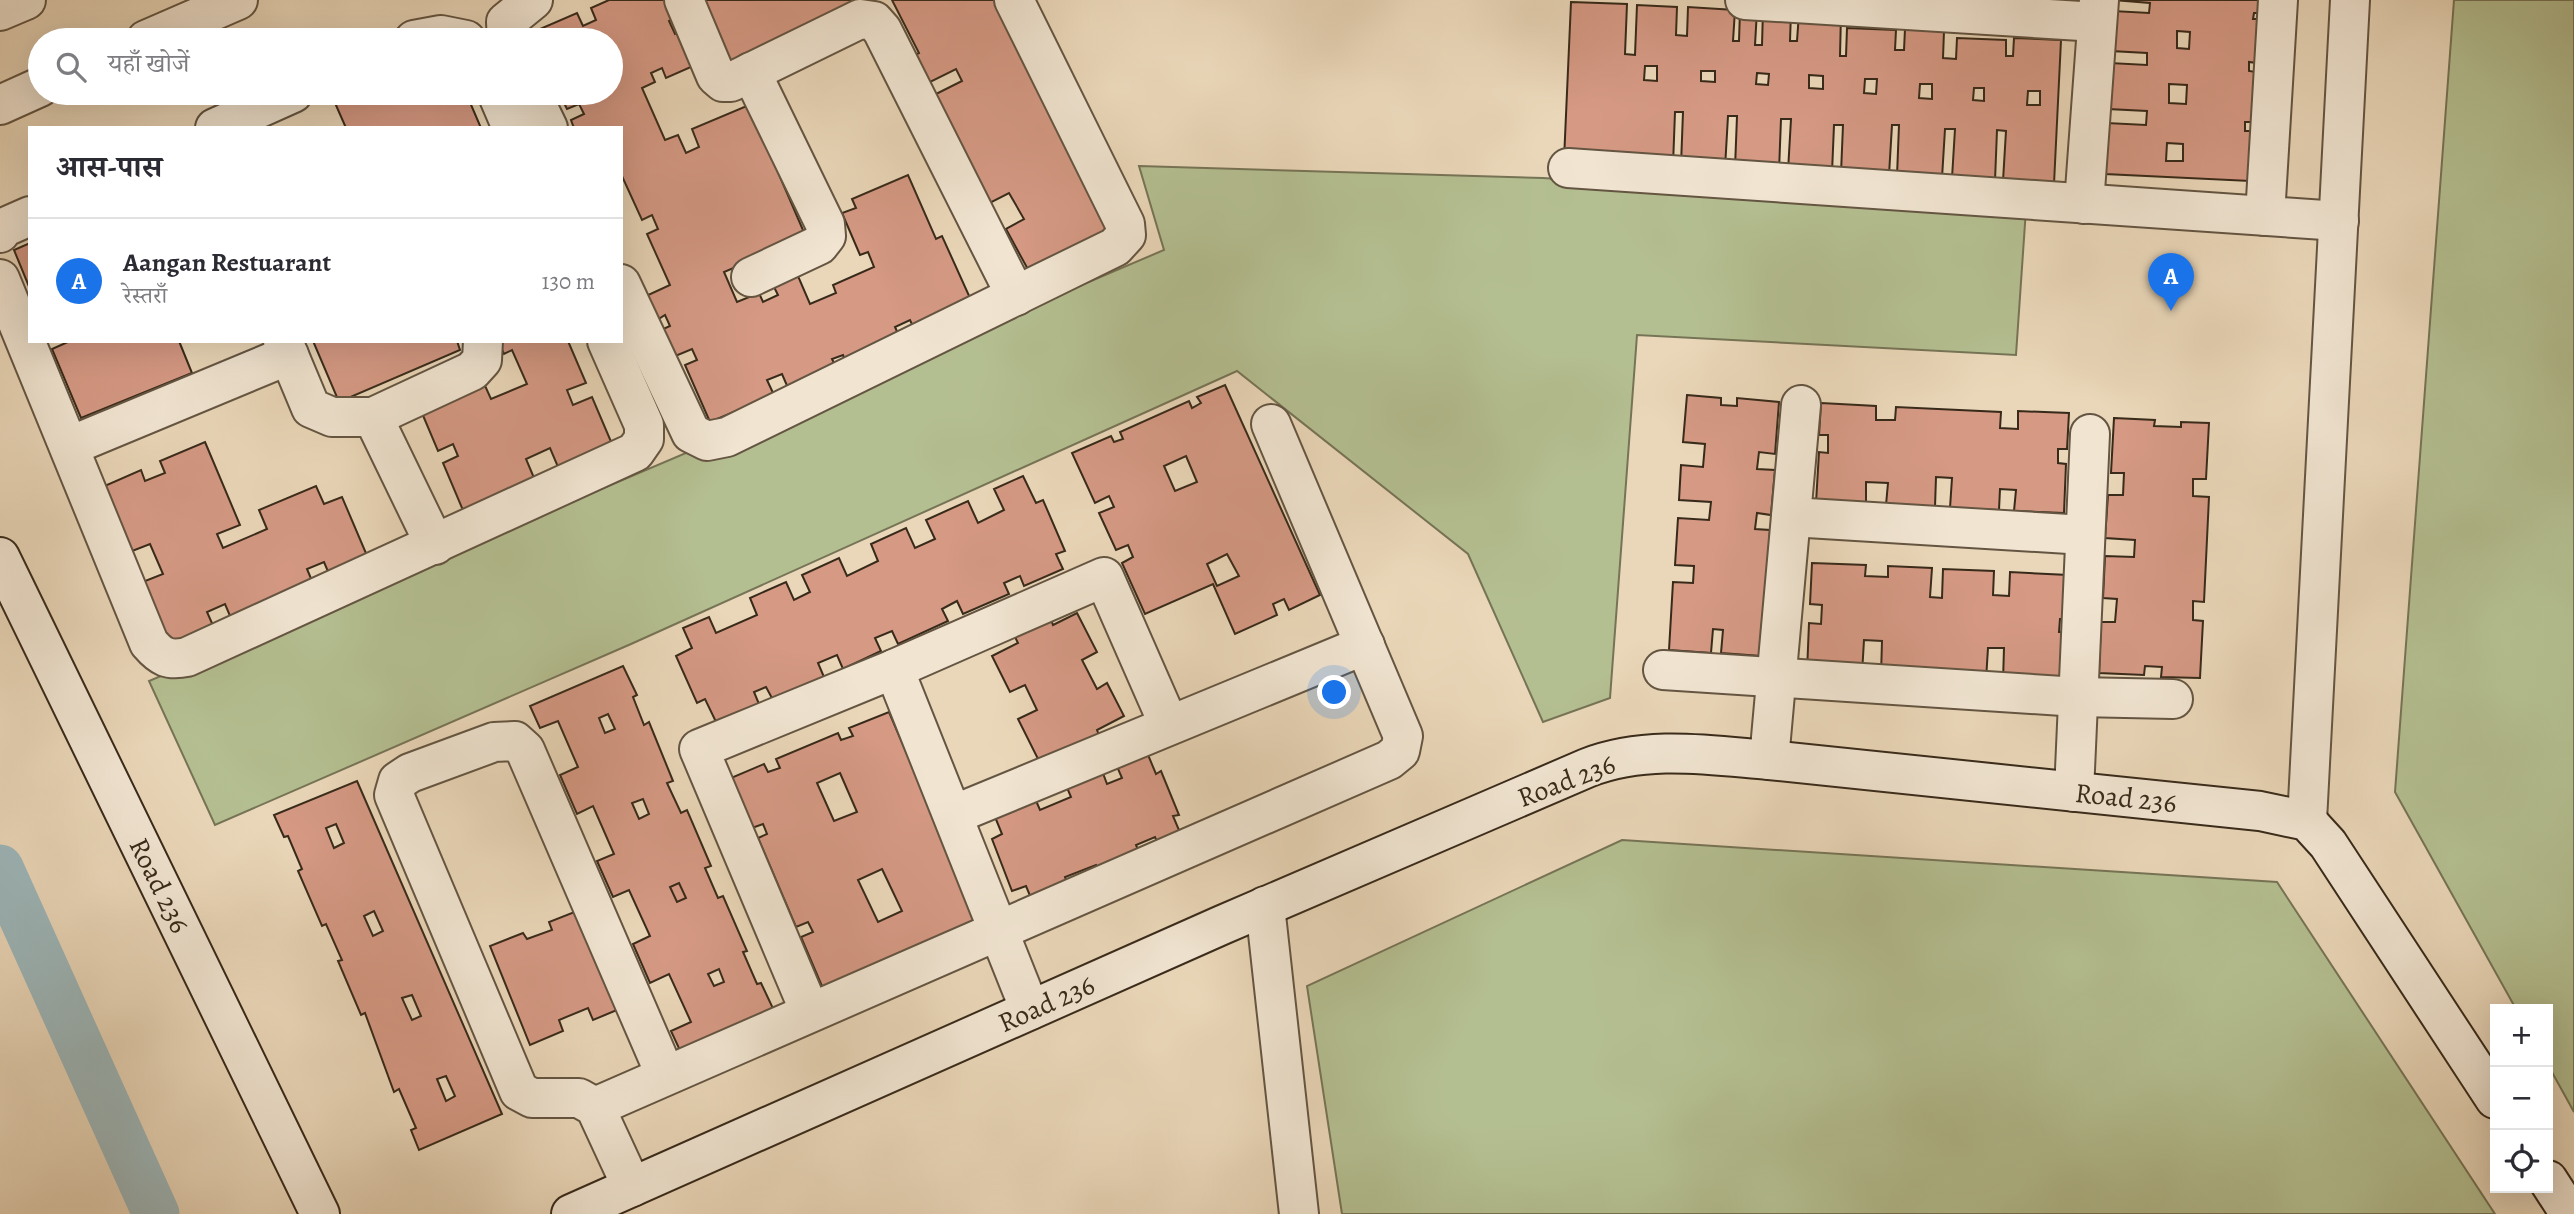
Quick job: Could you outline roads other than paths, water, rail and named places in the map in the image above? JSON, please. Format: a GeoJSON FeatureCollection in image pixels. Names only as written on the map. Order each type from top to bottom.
{"type":"FeatureCollection","features":[{"type":"Feature","properties":{"kind":"street"},"geometry":{"type":"LineString","coordinates":[[0,11],[26,0]]}},
{"type":"Feature","properties":{"kind":"street"},"geometry":{"type":"LineString","coordinates":[[506,28],[506,22],[533,0]]}},
{"type":"Feature","properties":{"kind":"street"},"geometry":{"type":"LineString","coordinates":[[684,0],[716,76],[723,82],[732,82],[860,19],[874,21],[882,30],[1016,296]]}},
{"type":"Feature","properties":{"kind":"street"},"geometry":{"type":"LineString","coordinates":[[623,288],[691,433],[707,441],[727,437],[1115,247],[1126,235],[1125,224],[1014,0]]}},
{"type":"Feature","properties":{"kind":"street"},"geometry":{"type":"LineString","coordinates":[[1745,0],[2098,11],[2084,204]]}},
{"type":"Feature","properties":{"kind":"street"},"geometry":{"type":"LineString","coordinates":[[2265,216],[2278,0]]}},
{"type":"Feature","properties":{"kind":"street"},"geometry":{"type":"LineString","coordinates":[[2350,0],[2307,821],[2328,844],[2490,1091]]}},
{"type":"Feature","properties":{"kind":"street"},"geometry":{"type":"LineString","coordinates":[[187,28],[222,18]]}},
{"type":"Feature","properties":{"kind":"street"},"geometry":{"type":"LineString","coordinates":[[751,72],[825,225],[826,236],[819,245],[751,277]]}},
{"type":"Feature","properties":{"kind":"street"},"geometry":{"type":"LineString","coordinates":[[0,105],[28,92]]}},
{"type":"Feature","properties":{"kind":"street"},"geometry":{"type":"LineString","coordinates":[[502,105],[511,126]]}},
{"type":"Feature","properties":{"kind":"street"},"geometry":{"type":"LineString","coordinates":[[537,105],[547,126]]}},
{"type":"Feature","properties":{"kind":"street"},"geometry":{"type":"LineString","coordinates":[[219,126],[250,110]]}},
{"type":"Feature","properties":{"kind":"street"},"geometry":{"type":"LineString","coordinates":[[1568,169],[2339,221]]}},
{"type":"Feature","properties":{"kind":"street"},"geometry":{"type":"LineString","coordinates":[[0,233],[3,228],[28,217]]}},
{"type":"Feature","properties":{"kind":"street"},"geometry":{"type":"LineString","coordinates":[[0,279],[149,643],[159,656],[173,660],[187,657],[635,452],[644,439],[644,425],[608,343]]}},
{"type":"Feature","properties":{"kind":"street"},"geometry":{"type":"LineString","coordinates":[[70,446],[286,348],[311,408],[332,417],[373,417],[472,371],[482,360],[483,343]]}},
{"type":"Feature","properties":{"kind":"street"},"geometry":{"type":"LineString","coordinates":[[1769,760],[1801,405]]}},
{"type":"Feature","properties":{"kind":"street"},"geometry":{"type":"LineString","coordinates":[[373,417],[435,545]]}},
{"type":"Feature","properties":{"kind":"street"},"geometry":{"type":"LineString","coordinates":[[595,1107],[665,1074],[1389,760],[1400,751],[1403,736],[1271,424]]}},
{"type":"Feature","properties":{"kind":"street"},"geometry":{"type":"LineString","coordinates":[[2074,792],[2090,434]]}},
{"type":"Feature","properties":{"kind":"street"},"geometry":{"type":"LineString","coordinates":[[1791,517],[2085,535]]}},
{"type":"Feature","properties":{"kind":"street","name":"Road 236"},"geometry":{"type":"LineString","coordinates":[[0,557],[320,1214]]}},
{"type":"Feature","properties":{"kind":"street"},"geometry":{"type":"LineString","coordinates":[[810,1012],[699,749],[894,669],[1104,577],[1169,725]]}},
{"type":"Feature","properties":{"kind":"street"},"geometry":{"type":"LineString","coordinates":[[953,815],[1365,645]]}},
{"type":"Feature","properties":{"kind":"street"},"geometry":{"type":"LineString","coordinates":[[894,669],[1031,1010]]}},
{"type":"Feature","properties":{"kind":"street"},"geometry":{"type":"LineString","coordinates":[[1663,670],[2078,696],[2173,699]]}},
{"type":"Feature","properties":{"kind":"street"},"geometry":{"type":"LineString","coordinates":[[632,1187],[595,1107],[579,1098],[532,1098],[519,1091],[394,795],[398,780],[410,773],[495,742],[515,741],[524,750],[665,1074]]}},
{"type":"Feature","properties":{"kind":"street","name":"Road 236"},"geometry":{"type":"LineString","coordinates":[[571,1214],[1265,906],[1616,757],[1694,753],[2279,813],[2307,821]]}},
{"type":"Feature","properties":{"kind":"street"},"geometry":{"type":"LineString","coordinates":[[1265,906],[1299,1214]]}},
{"type":"Feature","properties":{"kind":"street"},"geometry":{"type":"LineString","coordinates":[[2553,1188],[2570,1214]]}},
{"type":"Feature","properties":{"kind":"waterway"},"geometry":{"type":"LineString","coordinates":[[0,868],[156,1214]]}},
{"type":"Feature","properties":{"kind":"place","name":"Aangan Restuarant"},"geometry":{"type":"Point","coordinates":[2171,311]}}]}
